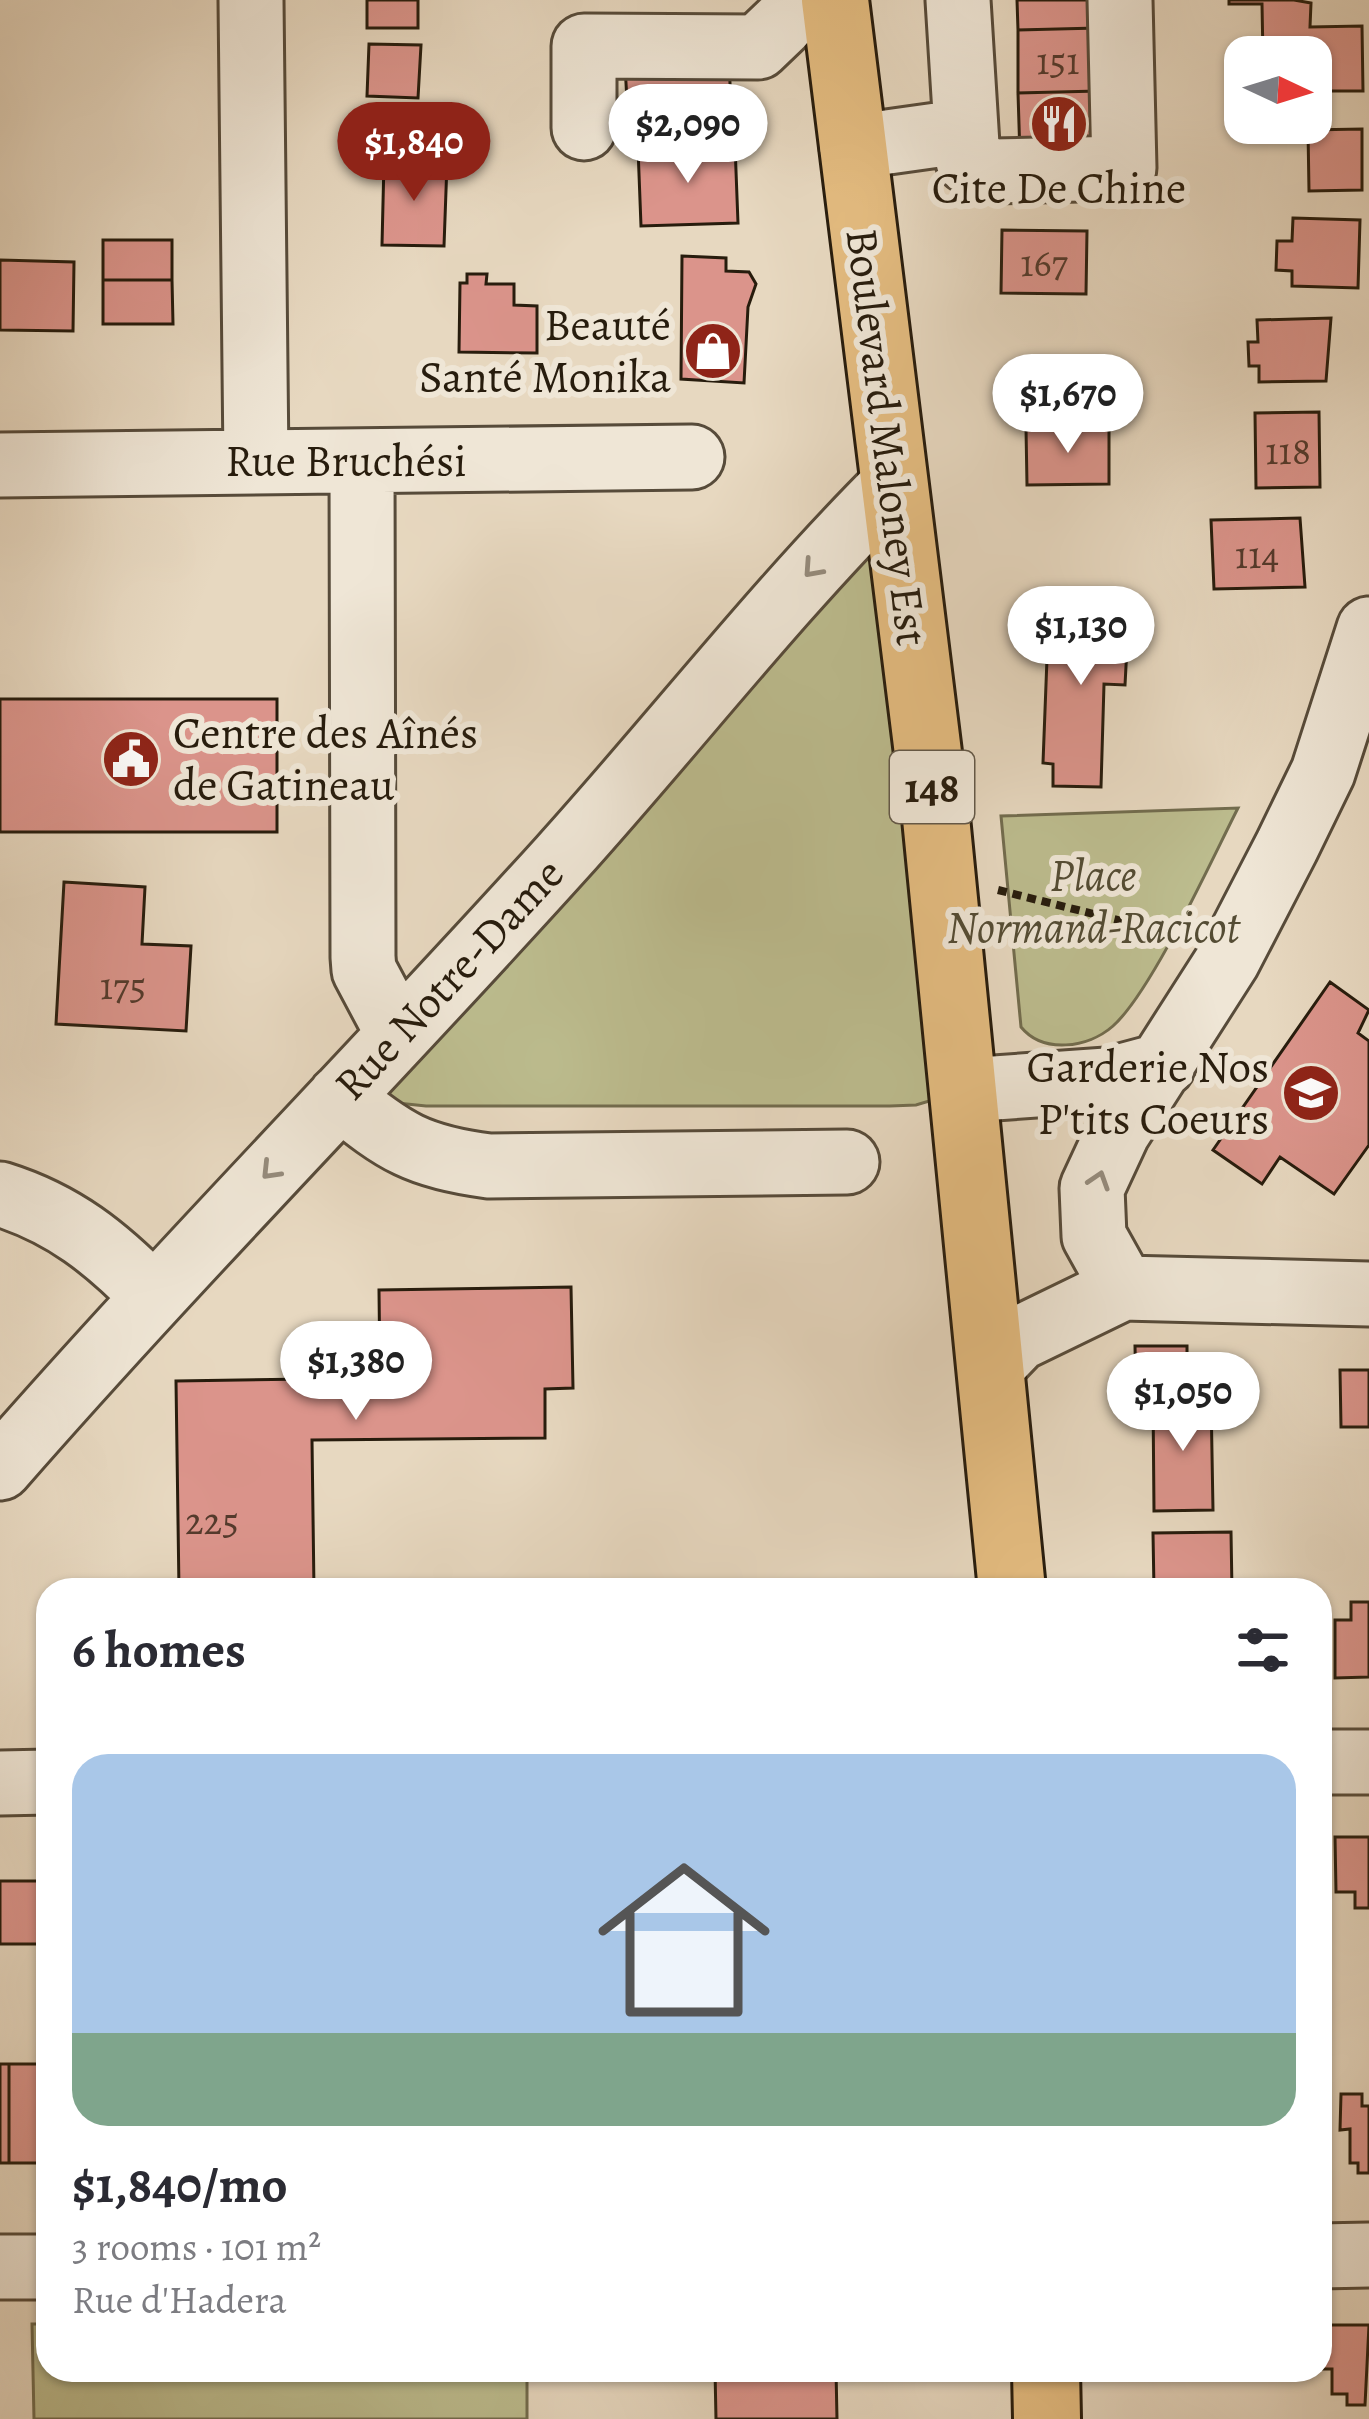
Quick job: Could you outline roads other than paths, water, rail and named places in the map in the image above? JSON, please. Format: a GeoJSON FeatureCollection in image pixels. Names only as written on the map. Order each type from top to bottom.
{"type":"FeatureCollection","features":[{"type":"Feature","properties":{"kind":"main road","name":"Boulevard Maloney Est"},"geometry":{"type":"LineString","coordinates":[[817,14],[851,147],[893,484],[966,1090],[1011,1578]]}},
{"type":"Feature","properties":{"kind":"main road"},"geometry":{"type":"LineString","coordinates":[[1046,2382],[1047,2419]]}},
{"type":"Feature","properties":{"kind":"street"},"geometry":{"type":"LineString","coordinates":[[251,0],[256,461]]}},
{"type":"Feature","properties":{"kind":"street"},"geometry":{"type":"LineString","coordinates":[[596,0],[597,6],[754,8],[817,14]]}},
{"type":"Feature","properties":{"kind":"street"},"geometry":{"type":"LineString","coordinates":[[958,0],[968,161],[992,171],[1124,167],[1120,0]]}},
{"type":"Feature","properties":{"kind":"street"},"geometry":{"type":"LineString","coordinates":[[584,128],[584,46],[758,47],[817,14]]}},
{"type":"Feature","properties":{"kind":"street"},"geometry":{"type":"LineString","coordinates":[[851,147],[966,131]]}},
{"type":"Feature","properties":{"kind":"street","name":"Rue Bruchési"},"geometry":{"type":"LineString","coordinates":[[0,465],[692,457]]}},
{"type":"Feature","properties":{"kind":"street"},"geometry":{"type":"LineString","coordinates":[[362,461],[363,957],[364,970],[398,1032]]}},
{"type":"Feature","properties":{"kind":"street","name":"Rue Notre-Dame"},"geometry":{"type":"LineString","coordinates":[[0,1468],[152,1295],[559,861],[707,687],[893,484]]}},
{"type":"Feature","properties":{"kind":"street"},"geometry":{"type":"LineString","coordinates":[[1123,1288],[1094,1237],[1092,1188],[1118,1132],[1346,771],[1369,629]]}},
{"type":"Feature","properties":{"kind":"street"},"geometry":{"type":"LineString","coordinates":[[966,1090],[1106,1080],[1163,1065]]}},
{"type":"Feature","properties":{"kind":"street"},"geometry":{"type":"LineString","coordinates":[[340,1097],[391,1140],[432,1159],[489,1166],[847,1162]]}},
{"type":"Feature","properties":{"kind":"street"},"geometry":{"type":"LineString","coordinates":[[0,1194],[34,1204],[100,1243],[152,1295]]}},
{"type":"Feature","properties":{"kind":"street"},"geometry":{"type":"LineString","coordinates":[[994,1365],[1018,1339],[1123,1288],[1369,1294]]}},
{"type":"Feature","properties":{"kind":"street"},"geometry":{"type":"LineString","coordinates":[[1332,1762],[1369,1762]]}},
{"type":"Feature","properties":{"kind":"street"},"geometry":{"type":"LineString","coordinates":[[0,1783],[36,1782]]}},
{"type":"Feature","properties":{"kind":"street"},"geometry":{"type":"LineString","coordinates":[[1332,2256],[1369,2255]]}},
{"type":"Feature","properties":{"kind":"street"},"geometry":{"type":"LineString","coordinates":[[0,2267],[36,2266]]}},
{"type":"Feature","properties":{"kind":"place","name":"Cite De Chine"},"geometry":{"type":"Point","coordinates":[1059,124]}},
{"type":"Feature","properties":{"kind":"place","name":"Beauté Santé Monika"},"geometry":{"type":"Point","coordinates":[713,351]}},
{"type":"Feature","properties":{"kind":"place","name":"Centre des Aînés de Gatineau"},"geometry":{"type":"Point","coordinates":[131,759]}},
{"type":"Feature","properties":{"kind":"place","name":"Garderie Nos P'tits Coeurs"},"geometry":{"type":"Point","coordinates":[1311,1093]}},
{"type":"Feature","properties":{"kind":"park label","name":"Place Normand-Racicot"},"geometry":{"type":"Point","coordinates":[1093,901]}}]}
